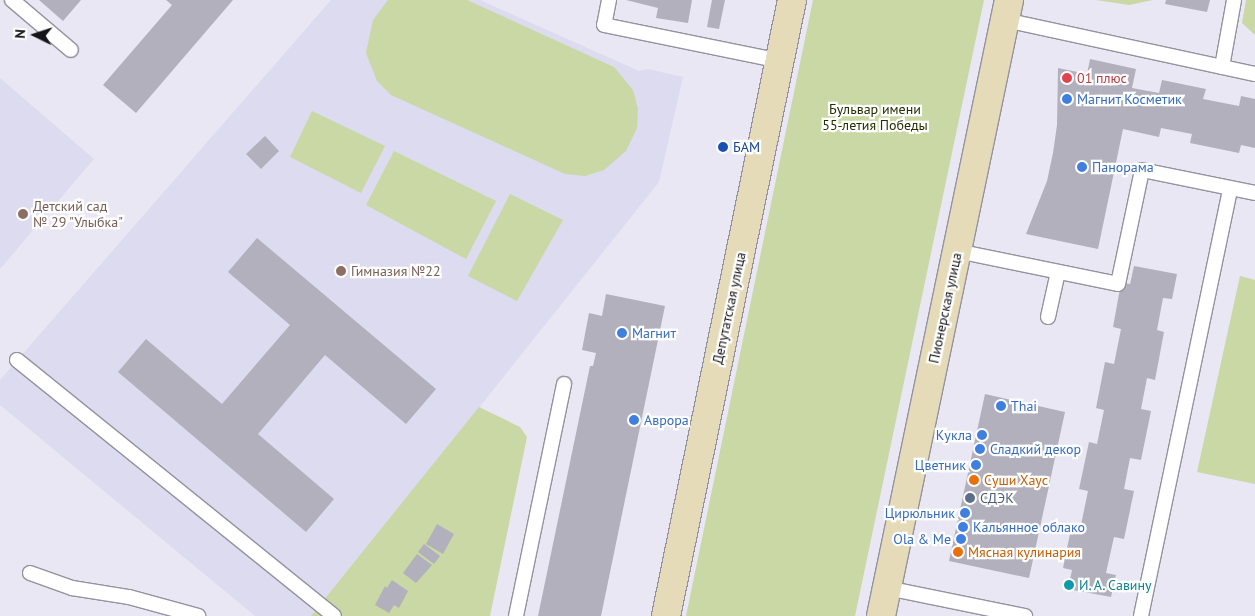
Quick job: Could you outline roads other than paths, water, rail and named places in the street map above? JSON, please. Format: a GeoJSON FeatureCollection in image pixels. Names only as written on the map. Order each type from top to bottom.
{"type":"FeatureCollection","features":[{"type":"Feature","properties":{"kind":"main road","name":"Депутатская улица"},"geometry":{"type":"LineString","coordinates":[[666,616],[792,0]]}},
{"type":"Feature","properties":{"kind":"main road","name":"Пионерская улица"},"geometry":{"type":"LineString","coordinates":[[881,616],[1007,10]]}},
{"type":"Feature","properties":{"kind":"lane"},"geometry":{"type":"LineString","coordinates":[[12,0],[71,50]]}},
{"type":"Feature","properties":{"kind":"lane"},"geometry":{"type":"LineString","coordinates":[[608,0],[604,24],[780,61]]}},
{"type":"Feature","properties":{"kind":"lane"},"geometry":{"type":"LineString","coordinates":[[1222,67],[1234,0]]}},
{"type":"Feature","properties":{"kind":"lane"},"geometry":{"type":"LineString","coordinates":[[1007,10],[1255,74]]}},
{"type":"Feature","properties":{"kind":"lane"},"geometry":{"type":"LineString","coordinates":[[957,251],[1118,284],[1142,170],[1255,193]]}},
{"type":"Feature","properties":{"kind":"lane"},"geometry":{"type":"LineString","coordinates":[[1141,616],[1230,189]]}},
{"type":"Feature","properties":{"kind":"lane"},"geometry":{"type":"LineString","coordinates":[[1048,317],[1058,272]]}},
{"type":"Feature","properties":{"kind":"lane"},"geometry":{"type":"LineString","coordinates":[[18,360],[334,616]]}},
{"type":"Feature","properties":{"kind":"lane"},"geometry":{"type":"LineString","coordinates":[[516,616],[564,384]]}},
{"type":"Feature","properties":{"kind":"lane"},"geometry":{"type":"LineString","coordinates":[[30,573],[72,588],[129,597],[198,616]]}},
{"type":"Feature","properties":{"kind":"lane"},"geometry":{"type":"LineString","coordinates":[[887,588],[1025,616]]}},
{"type":"Feature","properties":{"kind":"place","name":"01 плюс"},"geometry":{"type":"Point","coordinates":[1067,78]}},
{"type":"Feature","properties":{"kind":"place","name":"Магнит Косметик"},"geometry":{"type":"Point","coordinates":[1067,99]}},
{"type":"Feature","properties":{"kind":"place","name":"БАМ"},"geometry":{"type":"Point","coordinates":[723,147]}},
{"type":"Feature","properties":{"kind":"place","name":"Панорама"},"geometry":{"type":"Point","coordinates":[1082,167]}},
{"type":"Feature","properties":{"kind":"place","name":"Детский сад № 29 \"Улыбка\""},"geometry":{"type":"Point","coordinates":[23,214]}},
{"type":"Feature","properties":{"kind":"place","name":"Гимназия №22"},"geometry":{"type":"Point","coordinates":[341,271]}},
{"type":"Feature","properties":{"kind":"place","name":"Магнит"},"geometry":{"type":"Point","coordinates":[622,333]}},
{"type":"Feature","properties":{"kind":"place","name":"Thai"},"geometry":{"type":"Point","coordinates":[1001,406]}},
{"type":"Feature","properties":{"kind":"place","name":"Аврора"},"geometry":{"type":"Point","coordinates":[634,420]}},
{"type":"Feature","properties":{"kind":"place","name":"Кукла"},"geometry":{"type":"Point","coordinates":[982,435]}},
{"type":"Feature","properties":{"kind":"place","name":"Сладкий декор"},"geometry":{"type":"Point","coordinates":[980,449]}},
{"type":"Feature","properties":{"kind":"place","name":"Цветник"},"geometry":{"type":"Point","coordinates":[976,465]}},
{"type":"Feature","properties":{"kind":"place","name":"Суши Хаус"},"geometry":{"type":"Point","coordinates":[974,480]}},
{"type":"Feature","properties":{"kind":"place","name":"СДЭК"},"geometry":{"type":"Point","coordinates":[970,498]}},
{"type":"Feature","properties":{"kind":"place","name":"Цирюльник"},"geometry":{"type":"Point","coordinates":[965,513]}},
{"type":"Feature","properties":{"kind":"place","name":"Кальянное облако"},"geometry":{"type":"Point","coordinates":[963,527]}},
{"type":"Feature","properties":{"kind":"place","name":"Ola & Me"},"geometry":{"type":"Point","coordinates":[961,539]}},
{"type":"Feature","properties":{"kind":"place","name":"Мясная кулинария"},"geometry":{"type":"Point","coordinates":[958,552]}},
{"type":"Feature","properties":{"kind":"place","name":"И. А. Савину"},"geometry":{"type":"Point","coordinates":[1069,585]}},
{"type":"Feature","properties":{"kind":"park label","name":"Бульвар имени 55-летия Победы"},"geometry":{"type":"Point","coordinates":[875,118]}}]}
